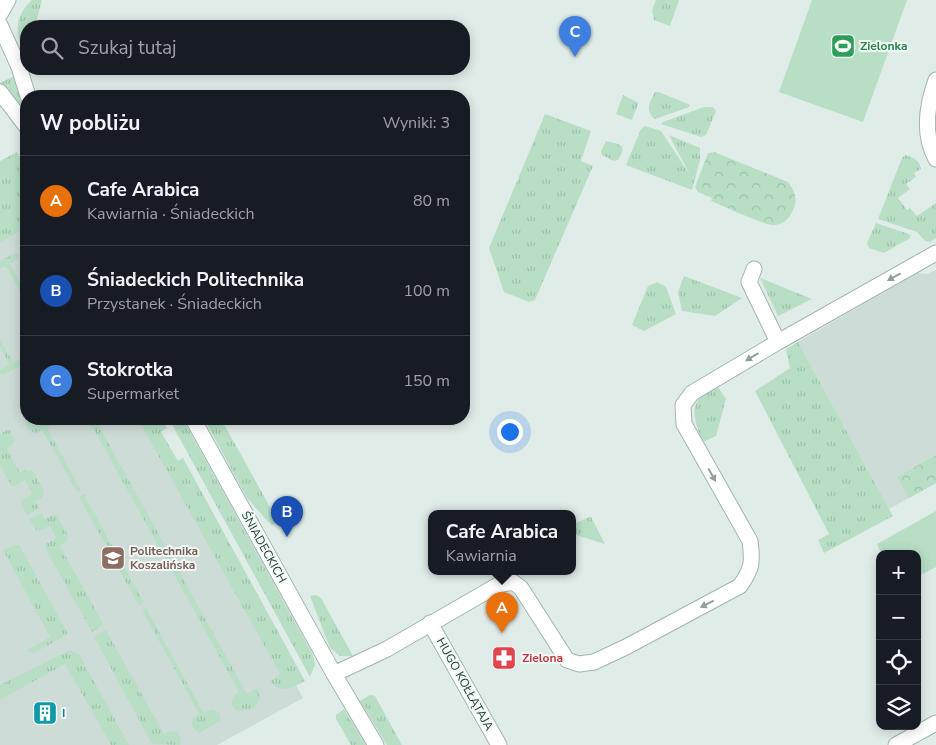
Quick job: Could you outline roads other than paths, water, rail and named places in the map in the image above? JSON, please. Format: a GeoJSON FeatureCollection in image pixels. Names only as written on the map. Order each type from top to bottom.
{"type":"FeatureCollection","features":[{"type":"Feature","properties":{"kind":"street"},"geometry":{"type":"LineString","coordinates":[[0,14],[8,0]]}},
{"type":"Feature","properties":{"kind":"street"},"geometry":{"type":"LineString","coordinates":[[0,25],[20,70]]}},
{"type":"Feature","properties":{"kind":"street"},"geometry":{"type":"LineString","coordinates":[[21,75],[26,90]]}},
{"type":"Feature","properties":{"kind":"street"},"geometry":{"type":"LineString","coordinates":[[936,80],[928,107],[927,124],[933,154],[936,159]]}},
{"type":"Feature","properties":{"kind":"street"},"geometry":{"type":"LineString","coordinates":[[0,92],[20,118]]}},
{"type":"Feature","properties":{"kind":"street"},"geometry":{"type":"LineString","coordinates":[[334,674],[387,649],[498,585],[513,582],[521,588],[567,660],[579,664],[594,662],[626,647],[740,586],[749,573],[752,559],[750,541],[684,424],[683,405],[692,393],[936,253]]}},
{"type":"Feature","properties":{"kind":"street"},"geometry":{"type":"LineString","coordinates":[[754,269],[749,282],[778,342]]}},
{"type":"Feature","properties":{"kind":"street","name":"ŚNIADECKICH"},"geometry":{"type":"LineString","coordinates":[[196,425],[334,674],[376,745]]}},
{"type":"Feature","properties":{"kind":"street","name":"HUGO KOŁŁĄTAJA"},"geometry":{"type":"LineString","coordinates":[[430,624],[499,745]]}},
{"type":"Feature","properties":{"kind":"street"},"geometry":{"type":"LineString","coordinates":[[896,745],[936,723]]}},
{"type":"Feature","properties":{"kind":"place","name":"Zielonka"},"geometry":{"type":"Point","coordinates":[843,46]}},
{"type":"Feature","properties":{"kind":"place","name":"Stokrotka"},"geometry":{"type":"Point","coordinates":[575,57]}},
{"type":"Feature","properties":{"kind":"place","name":"Śniadeckich Politechnika"},"geometry":{"type":"Point","coordinates":[287,537]}},
{"type":"Feature","properties":{"kind":"place","name":"Politechnika Koszalińska"},"geometry":{"type":"Point","coordinates":[113,558]}},
{"type":"Feature","properties":{"kind":"place","name":"Cafe Arabica"},"geometry":{"type":"Point","coordinates":[502,633]}},
{"type":"Feature","properties":{"kind":"place","name":"Zielona"},"geometry":{"type":"Point","coordinates":[504,658]}},
{"type":"Feature","properties":{"kind":"place","name":"I"},"geometry":{"type":"Point","coordinates":[45,713]}}]}
